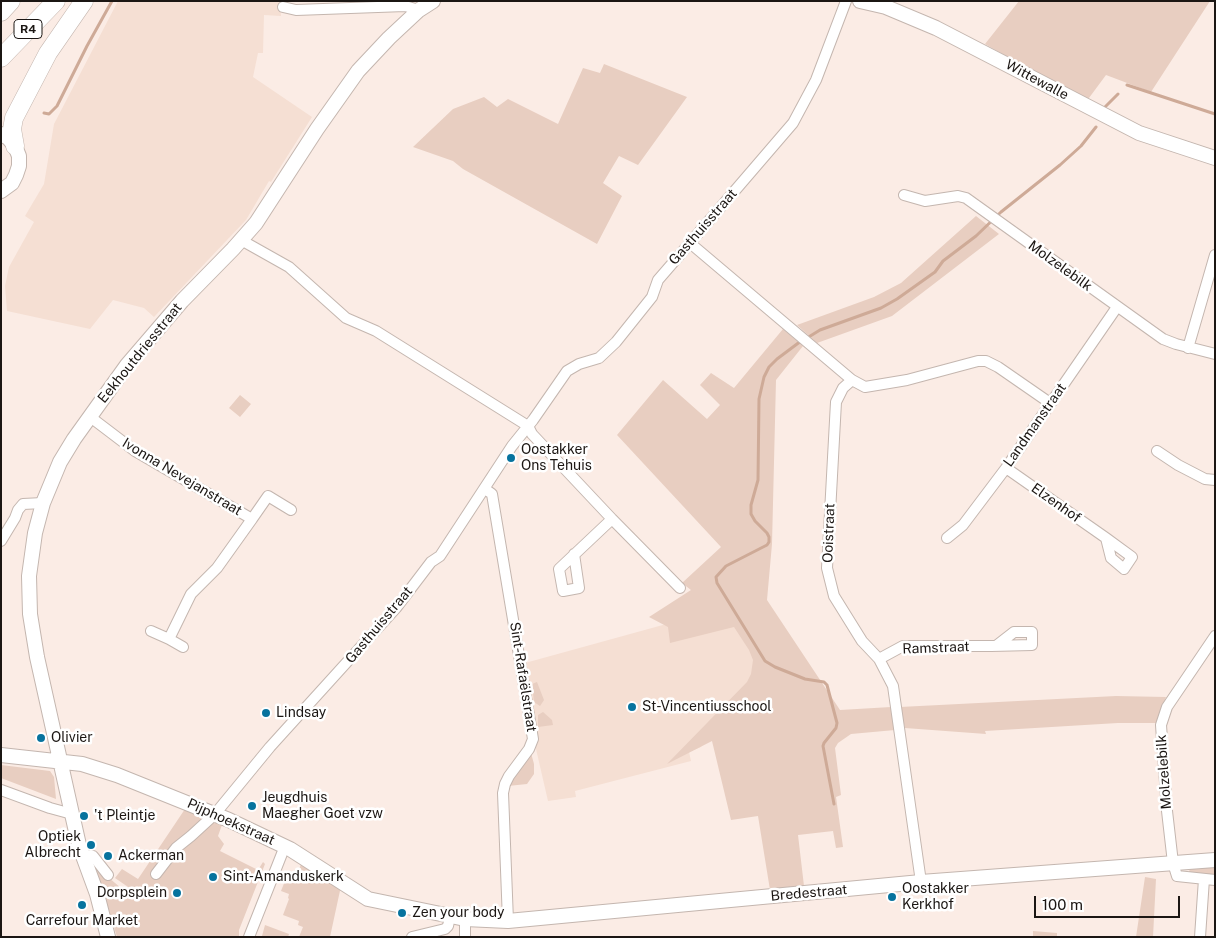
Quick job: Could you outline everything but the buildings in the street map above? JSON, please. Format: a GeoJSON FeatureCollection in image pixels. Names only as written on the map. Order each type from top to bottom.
{"type":"FeatureCollection","features":[{"type":"Feature","properties":{"kind":"highway","name":"R4"},"geometry":{"type":"LineString","coordinates":[[1,12],[11,1]]}},
{"type":"Feature","properties":{"kind":"highway","name":"R4"},"geometry":{"type":"LineString","coordinates":[[1,43],[42,1]]}},
{"type":"Feature","properties":{"kind":"highway","name":"R4"},"geometry":{"type":"LineString","coordinates":[[1,58],[56,1]]}},
{"type":"Feature","properties":{"kind":"highway"},"geometry":{"type":"LineString","coordinates":[[15,146],[12,129],[14,118],[48,53],[84,1]]}},
{"type":"Feature","properties":{"kind":"street"},"geometry":{"type":"LineString","coordinates":[[283,7],[296,10],[405,6],[419,10],[433,1]]}},
{"type":"Feature","properties":{"kind":"street","name":"Gasthuisstraat"},"geometry":{"type":"LineString","coordinates":[[156,874],[176,848],[215,814],[270,747],[396,608],[431,562],[440,556],[512,446],[567,371],[579,364],[599,358],[616,342],[652,297],[658,280],[793,123],[816,80],[846,1]]}},
{"type":"Feature","properties":{"kind":"street","name":"Wittewalle"},"geometry":{"type":"LineString","coordinates":[[860,1],[887,4],[980,49],[1109,119],[1139,133],[1215,158]]}},
{"type":"Feature","properties":{"kind":"street","name":"Eekhoutdriesstraat"},"geometry":{"type":"LineString","coordinates":[[108,937],[97,894],[83,855],[72,814],[37,657],[30,614],[29,576],[35,532],[43,502],[60,462],[89,416],[144,344],[256,223],[317,129],[358,71],[419,10]]}},
{"type":"Feature","properties":{"kind":"street"},"geometry":{"type":"LineString","coordinates":[[1,134],[8,138],[15,146],[19,166],[12,183],[1,191]]}},
{"type":"Feature","properties":{"kind":"street","name":"Molzelebilk"},"geometry":{"type":"LineString","coordinates":[[904,195],[925,201],[958,196],[966,198],[1163,339],[1188,348],[1215,354]]}},
{"type":"Feature","properties":{"kind":"street"},"geometry":{"type":"LineString","coordinates":[[241,240],[289,268],[346,318],[376,331],[528,426],[532,434],[680,588]]}},
{"type":"Feature","properties":{"kind":"street"},"geometry":{"type":"LineString","coordinates":[[690,243],[852,380],[865,387],[887,384],[954,366],[986,361],[998,367],[1050,403]]}},
{"type":"Feature","properties":{"kind":"street"},"geometry":{"type":"LineString","coordinates":[[1188,348],[1215,255]]}},
{"type":"Feature","properties":{"kind":"street","name":"Landmanstraat"},"geometry":{"type":"LineString","coordinates":[[947,538],[963,525],[1006,468],[1117,306]]}},
{"type":"Feature","properties":{"kind":"street","name":"Ooistraat"},"geometry":{"type":"LineString","coordinates":[[852,380],[843,388],[836,402],[827,568],[834,596],[862,641],[879,659],[893,686],[921,882]]}},
{"type":"Feature","properties":{"kind":"street","name":"Ivonna Nevejanstraat"},"geometry":{"type":"LineString","coordinates":[[89,416],[135,451],[252,520]]}},
{"type":"Feature","properties":{"kind":"street"},"geometry":{"type":"LineString","coordinates":[[1158,451],[1178,465],[1205,479],[1215,480]]}},
{"type":"Feature","properties":{"kind":"street","name":"Elzenhof"},"geometry":{"type":"LineString","coordinates":[[1006,468],[1106,538]]}},
{"type":"Feature","properties":{"kind":"street","name":"Sint-Rafaëlstraat"},"geometry":{"type":"LineString","coordinates":[[485,489],[492,494],[533,739],[529,749],[509,776],[503,793],[508,921]]}},
{"type":"Feature","properties":{"kind":"street","name":"Ivonna Nevejanstraat"},"geometry":{"type":"LineString","coordinates":[[169,638],[191,594],[217,568],[268,496],[291,510]]}},
{"type":"Feature","properties":{"kind":"street"},"geometry":{"type":"LineString","coordinates":[[1,541],[23,504],[43,502]]}},
{"type":"Feature","properties":{"kind":"street"},"geometry":{"type":"LineString","coordinates":[[574,554],[612,519]]}},
{"type":"Feature","properties":{"kind":"street"},"geometry":{"type":"LineString","coordinates":[[151,631],[169,638],[183,647]]}},
{"type":"Feature","properties":{"kind":"street","name":"Molzelebilk"},"geometry":{"type":"LineString","coordinates":[[1173,863],[1161,724],[1167,707],[1215,636]]}},
{"type":"Feature","properties":{"kind":"street","name":"Ramstraat"},"geometry":{"type":"LineString","coordinates":[[879,659],[903,646],[996,646]]}},
{"type":"Feature","properties":{"kind":"street","name":"Pijphoekstraat"},"geometry":{"type":"LineString","coordinates":[[1,755],[61,761],[90,766],[117,775],[215,814],[285,846],[368,899],[450,917]]}},
{"type":"Feature","properties":{"kind":"street"},"geometry":{"type":"LineString","coordinates":[[1,790],[72,814]]}},
{"type":"Feature","properties":{"kind":"street"},"geometry":{"type":"LineString","coordinates":[[249,937],[285,846]]}},
{"type":"Feature","properties":{"kind":"street"},"geometry":{"type":"LineString","coordinates":[[83,855],[92,856],[108,875]]}},
{"type":"Feature","properties":{"kind":"street","name":"Bredestraat"},"geometry":{"type":"LineString","coordinates":[[450,917],[464,920],[508,921],[921,882],[1215,860]]}},
{"type":"Feature","properties":{"kind":"street"},"geometry":{"type":"LineString","coordinates":[[1173,863],[1177,876],[1209,879],[1200,937]]}},
{"type":"Feature","properties":{"kind":"street"},"geometry":{"type":"LineString","coordinates":[[412,937],[445,929],[448,926],[450,917]]}},
{"type":"Feature","properties":{"kind":"street"},"geometry":{"type":"LineString","coordinates":[[464,920],[465,937]]}},
{"type":"Feature","properties":{"kind":"shaded area"},"geometry":{"type":"Polygon","coordinates":[[[118,1],[280,1],[281,16],[264,15],[263,53],[258,53],[253,77],[312,117],[271,182],[269,181],[246,220],[154,317],[144,308],[113,300],[90,329],[7,311],[5,286],[9,267],[34,222],[25,216],[44,184],[54,124],[118,1]]]}},
{"type":"Feature","properties":{"kind":"shaded area"},"geometry":{"type":"Polygon","coordinates":[[[1019,1],[1210,1],[1151,92],[1106,75],[1086,102],[985,44],[1019,1]]]}},
{"type":"Feature","properties":{"kind":"shaded area"},"geometry":{"type":"Polygon","coordinates":[[[604,64],[687,97],[638,165],[619,156],[603,183],[622,196],[597,244],[463,169],[453,161],[413,147],[453,109],[484,97],[497,107],[508,99],[558,124],[583,68],[600,73],[604,64]]]}},
{"type":"Feature","properties":{"kind":"shaded area"},"geometry":{"type":"Polygon","coordinates":[[[976,216],[999,234],[892,316],[817,343],[797,325],[874,297],[901,283],[976,216]]]}},
{"type":"Feature","properties":{"kind":"shaded area"},"geometry":{"type":"Polygon","coordinates":[[[783,329],[803,346],[776,380],[772,544],[767,600],[840,710],[891,707],[895,730],[851,734],[838,743],[835,748],[841,795],[836,797],[843,847],[836,848],[833,831],[798,835],[804,886],[770,890],[758,816],[731,820],[712,741],[667,764],[747,682],[751,674],[753,660],[749,650],[734,627],[670,643],[668,627],[649,617],[691,590],[682,583],[721,547],[617,435],[663,380],[707,419],[720,405],[700,385],[711,373],[734,388],[783,329]]]}},
{"type":"Feature","properties":{"kind":"shaded area"},"geometry":{"type":"Polygon","coordinates":[[[240,395],[251,404],[240,417],[229,408],[240,395]]]}},
{"type":"Feature","properties":{"kind":"shaded area","name":"St-Vincentiusschool"},"geometry":{"type":"Polygon","coordinates":[[[728,607],[763,664],[724,721],[701,747],[689,752],[691,761],[575,791],[576,797],[548,801],[536,749],[525,663],[728,607]]]}},
{"type":"Feature","properties":{"kind":"shaded area"},"geometry":{"type":"Polygon","coordinates":[[[537,682],[544,700],[540,706],[534,702],[532,684],[537,682]]]}},
{"type":"Feature","properties":{"kind":"shaded area"},"geometry":{"type":"Polygon","coordinates":[[[1116,696],[1166,697],[1156,723],[1118,723],[985,731],[986,734],[905,728],[900,707],[1116,696]]]}},
{"type":"Feature","properties":{"kind":"shaded area"},"geometry":{"type":"Polygon","coordinates":[[[543,712],[552,720],[553,725],[538,727],[538,715],[543,712]]]}},
{"type":"Feature","properties":{"kind":"shaded area"},"geometry":{"type":"Polygon","coordinates":[[[531,753],[534,774],[527,784],[508,786],[512,779],[531,753]]]}},
{"type":"Feature","properties":{"kind":"shaded area"},"geometry":{"type":"Polygon","coordinates":[[[1,765],[50,771],[54,777],[56,799],[1,778],[1,765]]]}},
{"type":"Feature","properties":{"kind":"shaded area"},"geometry":{"type":"Polygon","coordinates":[[[185,809],[223,822],[218,836],[224,844],[220,851],[258,870],[263,862],[265,864],[239,930],[239,937],[117,937],[95,866],[128,894],[131,889],[115,878],[122,869],[138,879],[185,809]]]}},
{"type":"Feature","properties":{"kind":"shaded area"},"geometry":{"type":"Polygon","coordinates":[[[302,862],[341,886],[330,937],[299,937],[303,927],[298,925],[299,921],[283,915],[289,894],[281,891],[289,871],[297,874],[302,862]]]}},
{"type":"Feature","properties":{"kind":"shaded area"},"geometry":{"type":"Polygon","coordinates":[[[1215,867],[1215,875],[1189,872],[1190,868],[1215,867]]]}},
{"type":"Feature","properties":{"kind":"shaded area"},"geometry":{"type":"Polygon","coordinates":[[[1145,877],[1156,879],[1153,937],[1136,937],[1145,877]]]}},
{"type":"Feature","properties":{"kind":"shaded area"},"geometry":{"type":"Polygon","coordinates":[[[265,925],[289,934],[288,937],[262,936],[265,925]]]}},
{"type":"Feature","properties":{"kind":"shaded area"},"geometry":{"type":"Polygon","coordinates":[[[1033,931],[1057,933],[1057,937],[1033,937],[1033,931]]]}},
{"type":"Feature","properties":{"kind":"waterway"},"geometry":{"type":"LineString","coordinates":[[44,113],[49,114],[57,106],[112,1]]}},
{"type":"Feature","properties":{"kind":"waterway"},"geometry":{"type":"LineString","coordinates":[[1127,85],[1215,114]]}},
{"type":"Feature","properties":{"kind":"waterway"},"geometry":{"type":"LineString","coordinates":[[1105,107],[1118,94]]}},
{"type":"Feature","properties":{"kind":"waterway"},"geometry":{"type":"LineString","coordinates":[[807,338],[820,330],[881,308],[935,272],[943,261],[976,236],[1001,212],[1060,165],[1081,146],[1096,127]]}},
{"type":"Feature","properties":{"kind":"waterway"},"geometry":{"type":"LineString","coordinates":[[801,341],[769,367],[764,377],[759,399],[758,480],[751,505],[751,514],[767,533],[769,542],[767,545],[726,566],[716,577],[717,583],[765,661],[805,679],[824,682],[827,685],[837,723],[836,728],[823,746],[834,804]]}},
{"type":"Feature","properties":{"kind":"place","name":"Oostakker Ons Tehuis"},"geometry":{"type":"Point","coordinates":[511,458]}},
{"type":"Feature","properties":{"kind":"place","name":"St-Vincentiusschool"},"geometry":{"type":"Point","coordinates":[632,707]}},
{"type":"Feature","properties":{"kind":"place","name":"Lindsay"},"geometry":{"type":"Point","coordinates":[266,713]}},
{"type":"Feature","properties":{"kind":"place","name":"Olivier"},"geometry":{"type":"Point","coordinates":[41,738]}},
{"type":"Feature","properties":{"kind":"place","name":"Jeugdhuis Maegher Goet vzw"},"geometry":{"type":"Point","coordinates":[252,806]}},
{"type":"Feature","properties":{"kind":"place","name":"'t Pleintje"},"geometry":{"type":"Point","coordinates":[84,816]}},
{"type":"Feature","properties":{"kind":"place","name":"Optiek Albrecht"},"geometry":{"type":"Point","coordinates":[91,845]}},
{"type":"Feature","properties":{"kind":"place","name":"Ackerman"},"geometry":{"type":"Point","coordinates":[108,856]}},
{"type":"Feature","properties":{"kind":"place","name":"Sint-Amanduskerk"},"geometry":{"type":"Point","coordinates":[213,877]}},
{"type":"Feature","properties":{"kind":"place","name":"Dorpsplein"},"geometry":{"type":"Point","coordinates":[177,893]}},
{"type":"Feature","properties":{"kind":"place","name":"Oostakker Kerkhof"},"geometry":{"type":"Point","coordinates":[892,897]}},
{"type":"Feature","properties":{"kind":"place","name":"Carrefour Market"},"geometry":{"type":"Point","coordinates":[82,905]}},
{"type":"Feature","properties":{"kind":"place","name":"Zen your body"},"geometry":{"type":"Point","coordinates":[402,913]}}]}
